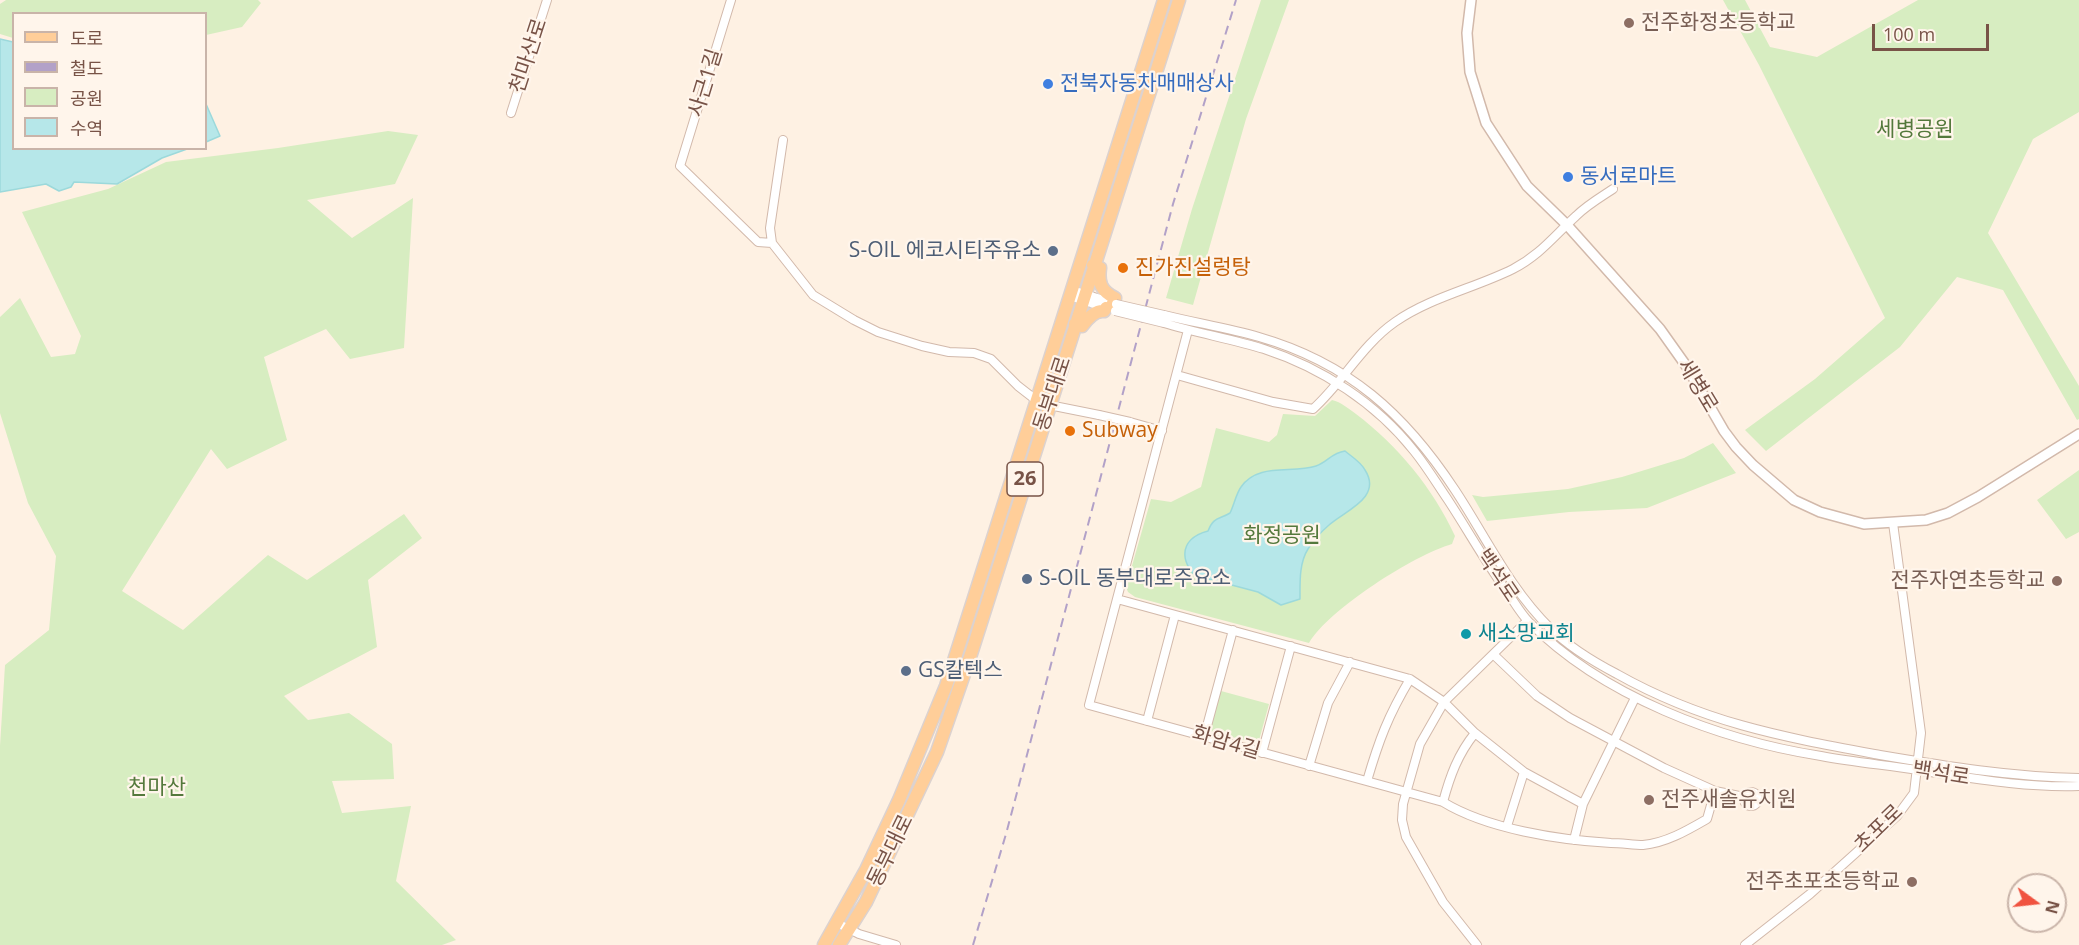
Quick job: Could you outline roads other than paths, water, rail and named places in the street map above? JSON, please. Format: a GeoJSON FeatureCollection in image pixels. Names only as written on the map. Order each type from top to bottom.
{"type":"FeatureCollection","features":[{"type":"Feature","properties":{"kind":"main road","name":"동부대로"},"geometry":{"type":"LineString","coordinates":[[824,945],[899,800],[946,686],[1036,400],[1077,295],[1164,0]]}},
{"type":"Feature","properties":{"kind":"main road","name":"동부대로"},"geometry":{"type":"LineString","coordinates":[[839,945],[866,902],[937,752],[971,654],[1075,324],[1077,295],[1093,265],[1179,0]]}},
{"type":"Feature","properties":{"kind":"main road"},"geometry":{"type":"LineString","coordinates":[[1075,324],[1082,326],[1087,319],[1100,310],[1104,311],[1112,306],[1115,298],[1102,288],[1099,279],[1100,268],[1093,265]]}},
{"type":"Feature","properties":{"kind":"street","name":"천마산로"},"geometry":{"type":"LineString","coordinates":[[511,113],[547,0]]}},
{"type":"Feature","properties":{"kind":"street","name":"사근1길"},"geometry":{"type":"LineString","coordinates":[[731,0],[680,166],[758,242],[772,243]]}},
{"type":"Feature","properties":{"kind":"street","name":"세병로"},"geometry":{"type":"LineString","coordinates":[[1471,0],[1467,33],[1470,72],[1486,123],[1527,186],[1567,225],[1660,329],[1687,368],[1724,431],[1753,465],[1794,500],[1820,512],[1864,524],[1893,524],[1926,520],[1948,513],[1978,497],[2079,434]]}},
{"type":"Feature","properties":{"kind":"street"},"geometry":{"type":"LineString","coordinates":[[783,140],[770,228],[772,243],[813,295],[822,302],[878,332],[950,352],[974,353],[991,359],[1018,386],[1036,400],[1049,405],[1162,431]]}},
{"type":"Feature","properties":{"kind":"street"},"geometry":{"type":"LineString","coordinates":[[1177,375],[1305,409],[1313,409],[1339,383],[1375,339],[1395,322],[1418,309],[1513,268],[1546,247],[1578,214],[1613,189]]}},
{"type":"Feature","properties":{"kind":"street","name":"백석로"},"geometry":{"type":"LineString","coordinates":[[1077,295],[1164,319],[1263,338],[1346,374],[1379,399],[1409,429],[1455,490],[1524,600],[1552,631],[1622,677],[1673,703],[1708,716],[1778,736],[1980,781],[2048,787],[2079,786]]}},
{"type":"Feature","properties":{"kind":"street","name":"백석로"},"geometry":{"type":"LineString","coordinates":[[1164,319],[1188,330],[1265,349],[1339,383],[1384,419],[1414,450],[1527,621],[1584,669],[1635,698],[1716,730],[1755,742],[1819,756],[2079,778]]}},
{"type":"Feature","properties":{"kind":"street","name":"화암4길"},"geometry":{"type":"LineString","coordinates":[[1188,330],[1089,705],[1443,802],[1474,818],[1574,840],[1644,845],[1663,841],[1707,819],[1715,791]]}},
{"type":"Feature","properties":{"kind":"street","name":"초포로"},"geometry":{"type":"LineString","coordinates":[[1745,945],[1810,894],[1897,816],[1914,793],[1921,733],[1893,524]]}},
{"type":"Feature","properties":{"kind":"street"},"geometry":{"type":"LineString","coordinates":[[1117,599],[1410,679],[1444,702],[1475,733],[1524,772],[1583,804]]}},
{"type":"Feature","properties":{"kind":"street"},"geometry":{"type":"LineString","coordinates":[[1147,721],[1175,615]]}},
{"type":"Feature","properties":{"kind":"street"},"geometry":{"type":"LineString","coordinates":[[1477,945],[1443,902],[1406,837],[1402,820],[1405,792],[1420,744],[1444,702],[1527,621]]}},
{"type":"Feature","properties":{"kind":"street"},"geometry":{"type":"LineString","coordinates":[[1204,737],[1233,630]]}},
{"type":"Feature","properties":{"kind":"street"},"geometry":{"type":"LineString","coordinates":[[1262,753],[1291,646]]}},
{"type":"Feature","properties":{"kind":"street"},"geometry":{"type":"LineString","coordinates":[[1494,655],[1537,696],[1570,718],[1664,768],[1715,791],[1744,797]]}},
{"type":"Feature","properties":{"kind":"street"},"geometry":{"type":"LineString","coordinates":[[1309,766],[1328,703],[1350,662]]}},
{"type":"Feature","properties":{"kind":"street"},"geometry":{"type":"LineString","coordinates":[[1367,781],[1392,709],[1410,679]]}},
{"type":"Feature","properties":{"kind":"street"},"geometry":{"type":"LineString","coordinates":[[1574,840],[1583,804],[1635,698]]}},
{"type":"Feature","properties":{"kind":"street"},"geometry":{"type":"LineString","coordinates":[[1443,802],[1457,761],[1475,733]]}},
{"type":"Feature","properties":{"kind":"street"},"geometry":{"type":"LineString","coordinates":[[1507,826],[1524,772]]}},
{"type":"Feature","properties":{"kind":"street"},"geometry":{"type":"LineString","coordinates":[[837,923],[848,930],[896,945]]}},
{"type":"Feature","properties":{"kind":"water"},"geometry":{"type":"Polygon","coordinates":[[[0,39],[12,42],[12,150],[184,150],[162,158],[117,184],[74,182],[71,187],[59,191],[46,184],[0,192],[0,39]]]}},
{"type":"Feature","properties":{"kind":"water"},"geometry":{"type":"Polygon","coordinates":[[[207,106],[220,136],[207,142],[207,106]]]}},
{"type":"Feature","properties":{"kind":"water"},"geometry":{"type":"Polygon","coordinates":[[[1345,451],[1363,467],[1369,480],[1369,488],[1359,503],[1326,527],[1308,549],[1302,567],[1300,599],[1281,605],[1258,592],[1209,579],[1203,582],[1195,576],[1186,561],[1186,546],[1198,535],[1208,531],[1215,521],[1230,513],[1239,490],[1248,479],[1266,471],[1316,466],[1345,451]]]}},
{"type":"Feature","properties":{"kind":"railway"},"geometry":{"type":"LineString","coordinates":[[973,945],[1006,834],[1173,204],[1236,0]]}},
{"type":"Feature","properties":{"kind":"place","name":"전주화정초등학교"},"geometry":{"type":"Point","coordinates":[1629,23]}},
{"type":"Feature","properties":{"kind":"place","name":"전북자동차매매상사"},"geometry":{"type":"Point","coordinates":[1048,84]}},
{"type":"Feature","properties":{"kind":"place","name":"동서로마트"},"geometry":{"type":"Point","coordinates":[1568,177]}},
{"type":"Feature","properties":{"kind":"place","name":"S-OIL 에코시티주유소"},"geometry":{"type":"Point","coordinates":[1053,251]}},
{"type":"Feature","properties":{"kind":"place","name":"진가진설렁탕"},"geometry":{"type":"Point","coordinates":[1123,268]}},
{"type":"Feature","properties":{"kind":"place","name":"Subway"},"geometry":{"type":"Point","coordinates":[1070,431]}},
{"type":"Feature","properties":{"kind":"place","name":"S-OIL 동부대로주요소"},"geometry":{"type":"Point","coordinates":[1027,579]}},
{"type":"Feature","properties":{"kind":"place","name":"전주자연초등학교"},"geometry":{"type":"Point","coordinates":[2057,581]}},
{"type":"Feature","properties":{"kind":"place","name":"새소망교회"},"geometry":{"type":"Point","coordinates":[1466,634]}},
{"type":"Feature","properties":{"kind":"place","name":"GS칼텍스"},"geometry":{"type":"Point","coordinates":[906,671]}},
{"type":"Feature","properties":{"kind":"place","name":"전주새솔유치원"},"geometry":{"type":"Point","coordinates":[1649,800]}},
{"type":"Feature","properties":{"kind":"place","name":"전주초포초등학교"},"geometry":{"type":"Point","coordinates":[1912,882]}},
{"type":"Feature","properties":{"kind":"park label","name":"세병공원"},"geometry":{"type":"Point","coordinates":[1915,130]}},
{"type":"Feature","properties":{"kind":"park label","name":"화정공원"},"geometry":{"type":"Point","coordinates":[1282,536]}},
{"type":"Feature","properties":{"kind":"park label","name":"천마산"},"geometry":{"type":"Point","coordinates":[157,788]}}]}
